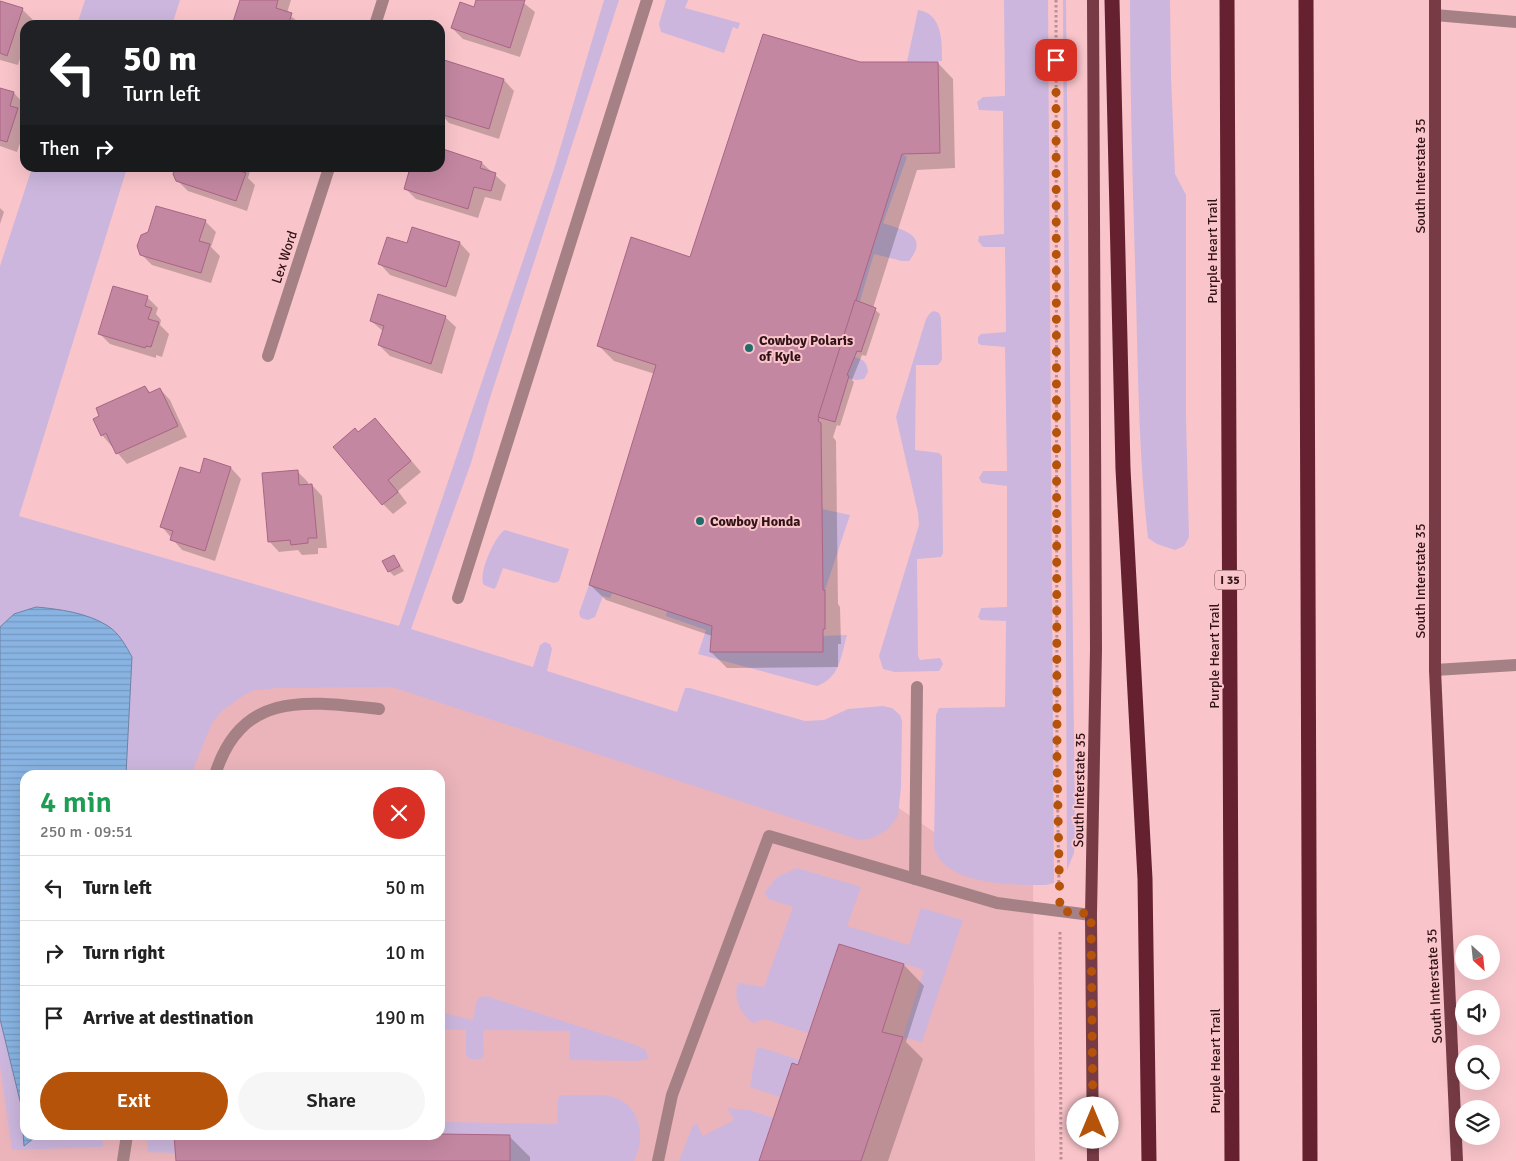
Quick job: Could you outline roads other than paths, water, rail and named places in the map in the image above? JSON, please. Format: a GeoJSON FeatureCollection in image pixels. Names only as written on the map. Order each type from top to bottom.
{"type":"FeatureCollection","features":[{"type":"Feature","properties":{"kind":"highway"},"geometry":{"type":"LineString","coordinates":[[1112,0],[1123,469],[1145,879],[1149,1161]]}},
{"type":"Feature","properties":{"kind":"highway","name":"Purple Heart Trail"},"geometry":{"type":"LineString","coordinates":[[1227,0],[1232,1161]]}},
{"type":"Feature","properties":{"kind":"highway"},"geometry":{"type":"LineString","coordinates":[[1306,0],[1310,1161]]}},
{"type":"Feature","properties":{"kind":"main road","name":"South Interstate 35"},"geometry":{"type":"LineString","coordinates":[[1093,0],[1096,649],[1091,914],[1093,1161]]}},
{"type":"Feature","properties":{"kind":"main road","name":"South Interstate 35"},"geometry":{"type":"LineString","coordinates":[[1435,0],[1435,670],[1457,1161]]}},
{"type":"Feature","properties":{"kind":"street"},"geometry":{"type":"LineString","coordinates":[[377,20],[383,0]]}},
{"type":"Feature","properties":{"kind":"street"},"geometry":{"type":"LineString","coordinates":[[458,598],[647,0]]}},
{"type":"Feature","properties":{"kind":"street"},"geometry":{"type":"LineString","coordinates":[[1435,15],[1516,22]]}},
{"type":"Feature","properties":{"kind":"street","name":"Lex Word"},"geometry":{"type":"LineString","coordinates":[[268,356],[328,172]]}},
{"type":"Feature","properties":{"kind":"street"},"geometry":{"type":"LineString","coordinates":[[1435,670],[1516,666]]}},
{"type":"Feature","properties":{"kind":"street"},"geometry":{"type":"LineString","coordinates":[[915,879],[917,687]]}},
{"type":"Feature","properties":{"kind":"street"},"geometry":{"type":"LineString","coordinates":[[216,770],[230,738],[252,718],[285,705],[307,703],[379,709]]}},
{"type":"Feature","properties":{"kind":"street"},"geometry":{"type":"LineString","coordinates":[[658,1161],[672,1095],[770,836],[997,903],[1091,914]]}},
{"type":"Feature","properties":{"kind":"street"},"geometry":{"type":"LineString","coordinates":[[123,1161],[126,1140]]}},
{"type":"Feature","properties":{"kind":"water"},"geometry":{"type":"Polygon","coordinates":[[[36,607],[73,612],[92,618],[116,632],[132,657],[126,770],[20,770],[20,1101],[0,1019],[0,627],[14,614],[36,607]]]}},
{"type":"Feature","properties":{"kind":"water"},"geometry":{"type":"Polygon","coordinates":[[[24,1140],[32,1140],[24,1146],[24,1140]]]}},
{"type":"Feature","properties":{"kind":"place","name":"Cowboy Polaris of Kyle"},"geometry":{"type":"Point","coordinates":[749,348]}},
{"type":"Feature","properties":{"kind":"place","name":"Cowboy Honda"},"geometry":{"type":"Point","coordinates":[700,521]}}]}
